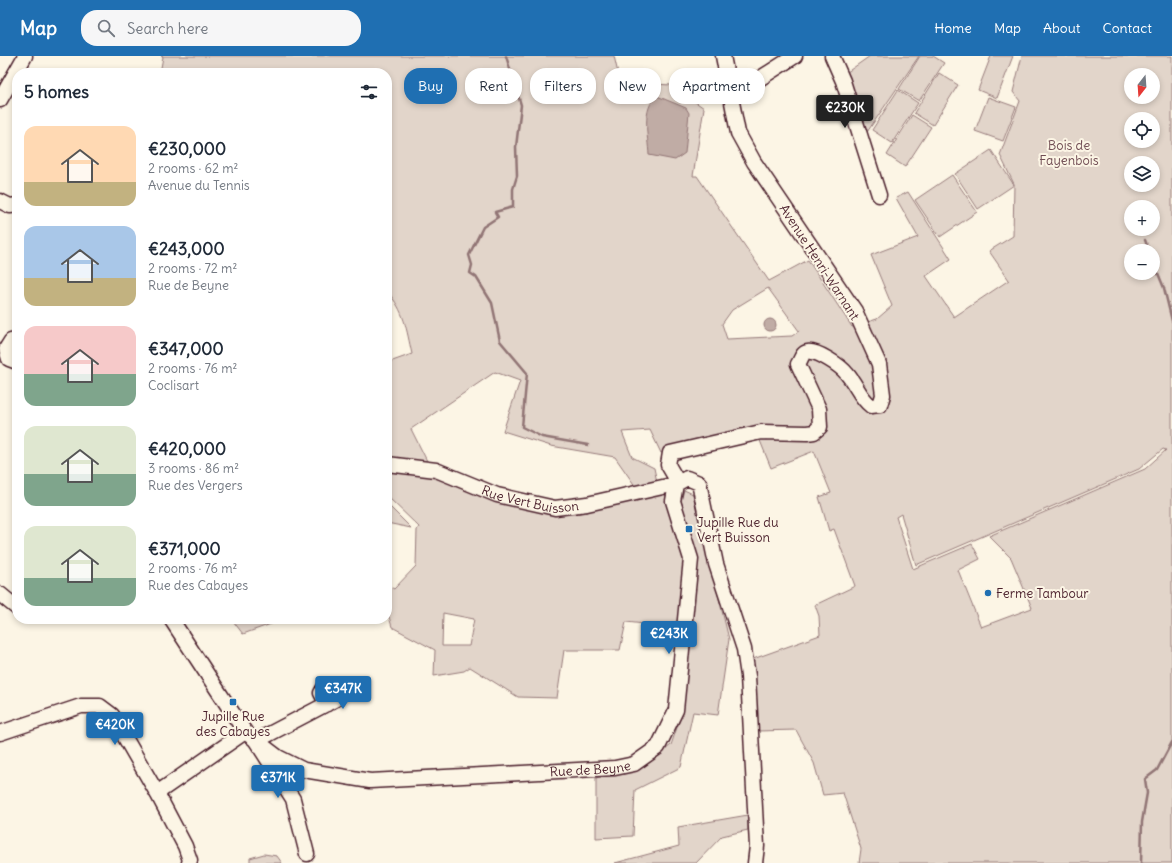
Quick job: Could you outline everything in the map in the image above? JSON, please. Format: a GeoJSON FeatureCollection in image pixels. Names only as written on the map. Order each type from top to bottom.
{"type":"FeatureCollection","features":[{"type":"Feature","properties":{"kind":"street"},"geometry":{"type":"LineString","coordinates":[[18,68],[25,56]]}},
{"type":"Feature","properties":{"kind":"street"},"geometry":{"type":"LineString","coordinates":[[723,56],[725,68]]}},
{"type":"Feature","properties":{"kind":"street"},"geometry":{"type":"LineString","coordinates":[[765,75],[795,56]]}},
{"type":"Feature","properties":{"kind":"street"},"geometry":{"type":"LineString","coordinates":[[832,56],[843,81],[879,195]]}},
{"type":"Feature","properties":{"kind":"street"},"geometry":{"type":"LineString","coordinates":[[0,100],[12,79]]}},
{"type":"Feature","properties":{"kind":"street","name":"Avenue Henri-Warnant"},"geometry":{"type":"LineString","coordinates":[[677,483],[668,465],[670,453],[761,432],[807,433],[814,432],[820,427],[819,409],[798,364],[803,354],[807,352],[817,352],[846,372],[865,402],[871,406],[880,405],[883,395],[879,364],[855,312],[754,162],[738,133],[732,104]]}},
{"type":"Feature","properties":{"kind":"street"},"geometry":{"type":"LineString","coordinates":[[0,201],[12,206]]}},
{"type":"Feature","properties":{"kind":"street"},"geometry":{"type":"LineString","coordinates":[[8,343],[6,349],[9,359],[12,360]]}},
{"type":"Feature","properties":{"kind":"street","name":"Rue Vert Buisson"},"geometry":{"type":"LineString","coordinates":[[392,465],[436,470],[497,495],[555,508],[588,504],[677,483]]}},
{"type":"Feature","properties":{"kind":"street"},"geometry":{"type":"LineString","coordinates":[[677,483],[687,478],[699,483],[716,564],[744,649],[748,676],[757,846],[755,863]]}},
{"type":"Feature","properties":{"kind":"street","name":"Rue de Beyne"},"geometry":{"type":"LineString","coordinates":[[174,624],[246,732],[278,757],[304,770],[370,781],[615,768],[634,764],[658,747],[676,710],[691,559],[673,501],[677,483]]}},
{"type":"Feature","properties":{"kind":"street"},"geometry":{"type":"LineString","coordinates":[[0,594],[12,604]]}},
{"type":"Feature","properties":{"kind":"street"},"geometry":{"type":"LineString","coordinates":[[307,854],[293,799],[256,741],[327,704]]}},
{"type":"Feature","properties":{"kind":"street"},"geometry":{"type":"LineString","coordinates":[[0,733],[82,706],[100,706],[112,715],[157,794],[185,846],[190,860],[189,863]]}},
{"type":"Feature","properties":{"kind":"street"},"geometry":{"type":"LineString","coordinates":[[157,794],[246,732]]}},
{"type":"Feature","properties":{"kind":"green space","name":"Bois de Fayenbois"},"geometry":{"type":"Polygon","coordinates":[[[161,56],[614,56],[617,68],[604,68],[604,104],[661,104],[661,84],[669,85],[669,104],[698,104],[704,108],[693,176],[697,176],[769,281],[808,260],[852,327],[877,319],[892,306],[871,255],[918,237],[896,198],[908,192],[951,259],[926,276],[954,317],[1009,280],[989,251],[1013,236],[1014,184],[1000,155],[1020,101],[1013,92],[1022,56],[1172,56],[1172,863],[859,863],[861,849],[843,793],[823,795],[814,763],[796,730],[758,731],[753,659],[820,635],[819,616],[815,605],[855,586],[834,529],[829,531],[819,497],[831,493],[814,451],[771,468],[757,433],[661,453],[650,430],[622,432],[632,457],[654,468],[658,487],[638,490],[615,457],[551,446],[503,431],[520,381],[495,372],[411,429],[433,473],[495,500],[575,514],[665,494],[688,558],[682,628],[626,622],[620,650],[564,650],[557,698],[518,697],[470,667],[464,671],[434,676],[435,650],[392,627],[391,624],[392,588],[394,589],[416,566],[417,530],[419,527],[392,501],[392,361],[412,354],[404,321],[398,306],[392,298],[392,68],[161,68],[163,57],[161,56]],[[768,288],[732,310],[722,324],[727,339],[792,336],[799,331],[768,288]],[[1163,449],[1139,469],[916,565],[901,514],[896,517],[913,569],[972,544],[980,559],[958,570],[981,627],[1032,608],[1011,558],[989,536],[1145,469],[1166,450],[1163,449]],[[443,613],[442,646],[469,646],[474,619],[443,613]]]}},
{"type":"Feature","properties":{"kind":"green space"},"geometry":{"type":"Polygon","coordinates":[[[870,56],[919,56],[863,138],[843,75],[870,56]]]}},
{"type":"Feature","properties":{"kind":"green space"},"geometry":{"type":"Polygon","coordinates":[[[920,56],[933,56],[944,63],[919,101],[899,89],[920,56]]]}},
{"type":"Feature","properties":{"kind":"green space"},"geometry":{"type":"Polygon","coordinates":[[[991,56],[1013,56],[997,98],[978,90],[991,56]]]}},
{"type":"Feature","properties":{"kind":"green space"},"geometry":{"type":"Polygon","coordinates":[[[939,73],[958,85],[933,125],[914,113],[939,73]]]}},
{"type":"Feature","properties":{"kind":"green space"},"geometry":{"type":"Polygon","coordinates":[[[898,90],[918,103],[892,143],[872,130],[898,90]]]}},
{"type":"Feature","properties":{"kind":"green space"},"geometry":{"type":"Polygon","coordinates":[[[988,97],[1016,107],[1003,141],[975,131],[988,97]]]}},
{"type":"Feature","properties":{"kind":"green space"},"geometry":{"type":"Polygon","coordinates":[[[912,115],[931,127],[905,167],[887,155],[912,115]]]}},
{"type":"Feature","properties":{"kind":"green space"},"geometry":{"type":"Polygon","coordinates":[[[991,150],[1014,185],[978,209],[955,174],[991,150]]]}},
{"type":"Feature","properties":{"kind":"green space"},"geometry":{"type":"Polygon","coordinates":[[[952,175],[977,212],[940,237],[915,200],[952,175]]]}},
{"type":"Feature","properties":{"kind":"green space"},"geometry":{"type":"Polygon","coordinates":[[[684,490],[693,494],[729,639],[718,715],[693,712],[681,767],[635,790],[633,836],[596,838],[596,778],[645,766],[671,745],[682,713],[694,553],[681,501],[684,490]]]}},
{"type":"Feature","properties":{"kind":"green space"},"geometry":{"type":"Polygon","coordinates":[[[392,509],[411,528],[392,524],[392,509]]]}},
{"type":"Feature","properties":{"kind":"green space"},"geometry":{"type":"Polygon","coordinates":[[[235,624],[271,624],[243,634],[235,624]]]}},
{"type":"Feature","properties":{"kind":"green space"},"geometry":{"type":"Polygon","coordinates":[[[748,815],[748,830],[722,836],[696,863],[615,863],[679,846],[678,827],[748,815]]]}},
{"type":"Feature","properties":{"kind":"green space"},"geometry":{"type":"Polygon","coordinates":[[[264,854],[277,856],[282,863],[250,863],[250,858],[264,854]]]}},
{"type":"Feature","properties":{"kind":"shaded area"},"geometry":{"type":"Polygon","coordinates":[[[661,98],[669,101],[669,104],[676,104],[686,108],[689,113],[685,153],[675,160],[649,155],[647,115],[651,104],[661,104],[661,98]]]}},
{"type":"Feature","properties":{"kind":"shaded area"},"geometry":{"type":"Polygon","coordinates":[[[768,319],[772,319],[776,325],[772,331],[768,331],[764,327],[764,323],[768,319]]]}},
{"type":"Feature","properties":{"kind":"waterway"},"geometry":{"type":"LineString","coordinates":[[506,56],[521,105],[516,147],[517,176],[513,189],[513,207],[495,212],[498,217],[483,227],[469,255],[472,265],[470,273],[476,277],[492,303],[500,341],[527,373],[522,427],[542,437],[588,445]]}},
{"type":"Feature","properties":{"kind":"waterway"},"geometry":{"type":"LineString","coordinates":[[1145,240],[1146,244]]}},
{"type":"Feature","properties":{"kind":"waterway"},"geometry":{"type":"LineString","coordinates":[[1160,278],[1164,288],[1172,321]]}},
{"type":"Feature","properties":{"kind":"waterway"},"geometry":{"type":"LineString","coordinates":[[1141,863],[1142,822],[1147,793],[1145,779],[1157,770],[1172,742]]}},
{"type":"Feature","properties":{"kind":"place","name":"Jupille Rue du Vert Buisson"},"geometry":{"type":"Point","coordinates":[689,529]}},
{"type":"Feature","properties":{"kind":"place","name":"Ferme Tambour"},"geometry":{"type":"Point","coordinates":[988,593]}},
{"type":"Feature","properties":{"kind":"place","name":"Jupille Rue des Cabayes"},"geometry":{"type":"Point","coordinates":[233,702]}}]}
